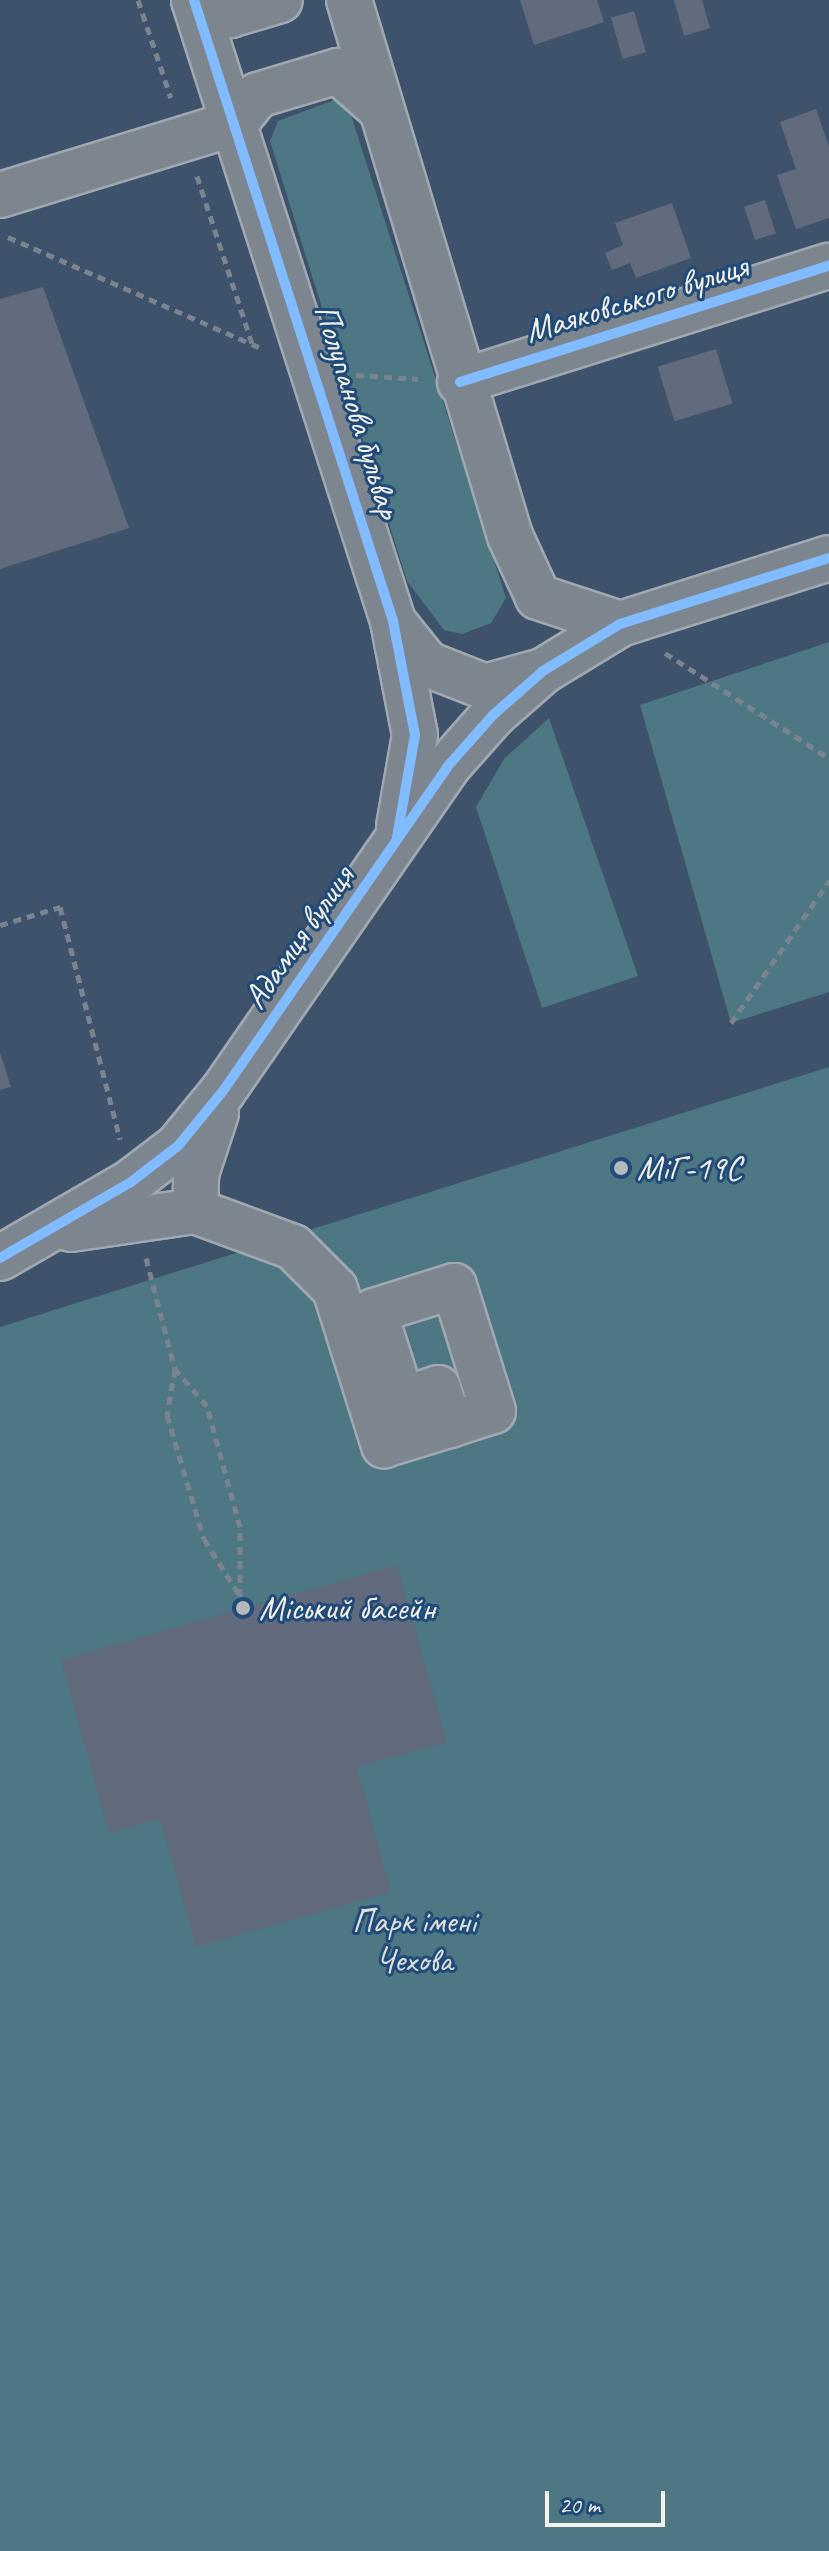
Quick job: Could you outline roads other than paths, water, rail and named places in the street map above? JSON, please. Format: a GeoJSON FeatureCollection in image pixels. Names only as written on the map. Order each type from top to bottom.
{"type":"FeatureCollection","features":[{"type":"Feature","properties":{"kind":"street"},"geometry":{"type":"LineString","coordinates":[[194,0],[230,15],[280,0]]}},
{"type":"Feature","properties":{"kind":"street","name":"Полупанова бульвар"},"geometry":{"type":"LineString","coordinates":[[194,0],[317,372],[393,621],[415,735],[395,848]]}},
{"type":"Feature","properties":{"kind":"street"},"geometry":{"type":"LineString","coordinates":[[349,0],[460,382],[510,536],[538,597],[620,624]]}},
{"type":"Feature","properties":{"kind":"street"},"geometry":{"type":"LineString","coordinates":[[0,195],[235,123],[258,95],[338,71],[381,109]]}},
{"type":"Feature","properties":{"kind":"street","name":"Маяковського вулиця"},"geometry":{"type":"LineString","coordinates":[[460,382],[829,266]]}},
{"type":"Feature","properties":{"kind":"street","name":"Адамця вулиця"},"geometry":{"type":"LineString","coordinates":[[0,1258],[47,1232],[133,1200],[223,1091],[395,848],[447,767],[493,715],[543,671],[620,624],[829,558]]}},
{"type":"Feature","properties":{"kind":"street"},"geometry":{"type":"LineString","coordinates":[[393,621],[427,664],[485,687],[543,671]]}},
{"type":"Feature","properties":{"kind":"street"},"geometry":{"type":"LineString","coordinates":[[195,1211],[196,1174],[223,1091]]}},
{"type":"Feature","properties":{"kind":"street"},"geometry":{"type":"LineString","coordinates":[[133,1200],[195,1211],[293,1247],[335,1289],[384,1445],[449,1425]]}},
{"type":"Feature","properties":{"kind":"place","name":"МіГ-19С"},"geometry":{"type":"Point","coordinates":[621,1168]}},
{"type":"Feature","properties":{"kind":"place","name":"Міський басейн"},"geometry":{"type":"Point","coordinates":[243,1608]}},
{"type":"Feature","properties":{"kind":"park label","name":"Парк імені Чехова"},"geometry":{"type":"Point","coordinates":[414,1940]}}]}
